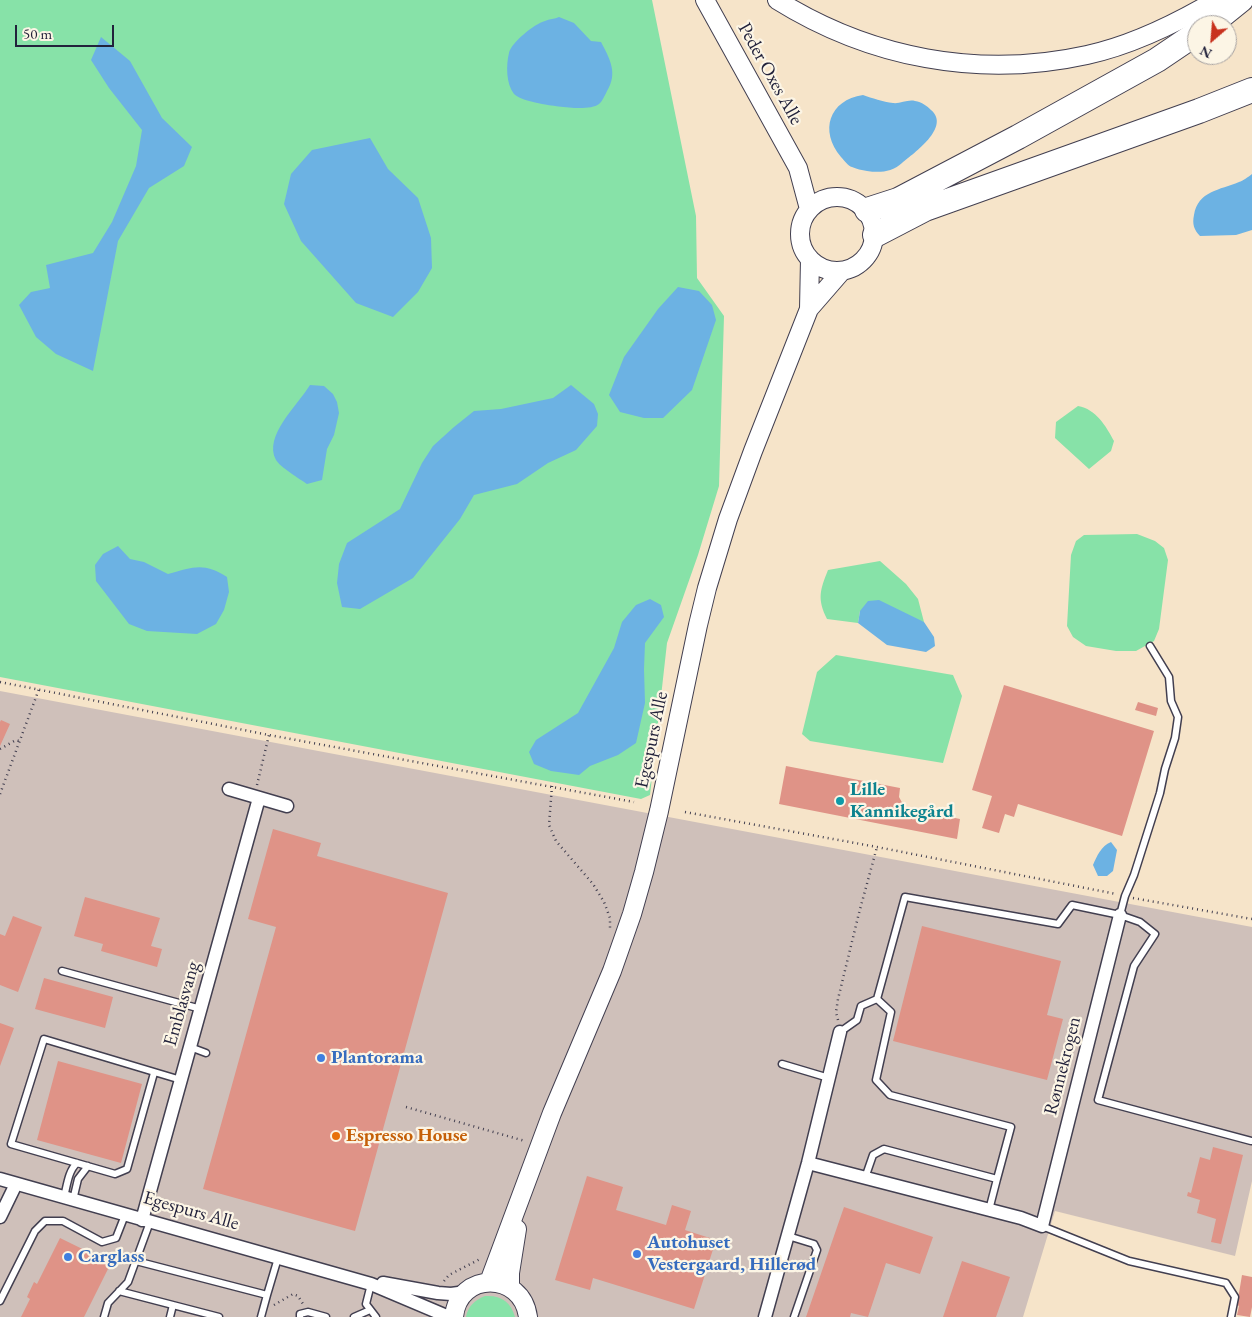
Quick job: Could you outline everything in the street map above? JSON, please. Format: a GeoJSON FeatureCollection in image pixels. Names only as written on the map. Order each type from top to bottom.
{"type":"FeatureCollection","features":[{"type":"Feature","properties":{"kind":"highway"},"geometry":{"type":"LineString","coordinates":[[1222,15],[1241,0]]}},
{"type":"Feature","properties":{"kind":"highway"},"geometry":{"type":"LineString","coordinates":[[866,210],[898,200],[1018,137],[1157,60],[1187,40]]}},
{"type":"Feature","properties":{"kind":"highway"},"geometry":{"type":"LineString","coordinates":[[875,235],[924,209],[1199,111],[1252,90]]}},
{"type":"Feature","properties":{"kind":"street","name":"Peder Oxes Alle"},"geometry":{"type":"LineString","coordinates":[[705,0],[798,168],[809,209]]}},
{"type":"Feature","properties":{"kind":"street"},"geometry":{"type":"LineString","coordinates":[[777,0],[800,14],[834,30],[888,50],[931,58],[1004,66],[1088,55],[1121,45],[1150,34],[1216,0]]}},
{"type":"Feature","properties":{"kind":"street","name":"Peder Oxes Alle"},"geometry":{"type":"LineString","coordinates":[[798,168],[827,197]]}},
{"type":"Feature","properties":{"kind":"street"},"geometry":{"type":"LineString","coordinates":[[838,196],[849,198],[866,210],[873,222],[875,235],[872,248],[865,259],[854,267],[842,271],[830,270],[819,266],[804,252],[800,234],[804,217],[817,202],[827,197],[838,196]]}},
{"type":"Feature","properties":{"kind":"street","name":"Egespurs Alle"},"geometry":{"type":"LineString","coordinates":[[489,1282],[552,1113],[612,971],[632,914],[649,854],[707,588],[722,538],[750,459],[809,308],[810,259]]}},
{"type":"Feature","properties":{"kind":"street","name":"Egespurs Alle"},"geometry":{"type":"LineString","coordinates":[[809,308],[842,271]]}},
{"type":"Feature","properties":{"kind":"street"},"geometry":{"type":"LineString","coordinates":[[229,789],[287,806]]}},
{"type":"Feature","properties":{"kind":"street","name":"Emblasvang"},"geometry":{"type":"LineString","coordinates":[[146,1221],[181,1080],[259,798]]}},
{"type":"Feature","properties":{"kind":"street","name":"Rønnekrogen"},"geometry":{"type":"LineString","coordinates":[[1042,1226],[1120,915]]}},
{"type":"Feature","properties":{"kind":"street"},"geometry":{"type":"LineString","coordinates":[[765,1317],[808,1163],[840,1032]]}},
{"type":"Feature","properties":{"kind":"street"},"geometry":{"type":"LineString","coordinates":[[808,1163],[1021,1218],[1042,1226]]}},
{"type":"Feature","properties":{"kind":"street","name":"Egespurs Alle"},"geometry":{"type":"LineString","coordinates":[[510,1287],[510,1273],[529,1177]]}},
{"type":"Feature","properties":{"kind":"street","name":"Egespurs Alle"},"geometry":{"type":"LineString","coordinates":[[0,1179],[371,1284],[450,1317]]}},
{"type":"Feature","properties":{"kind":"street"},"geometry":{"type":"LineString","coordinates":[[0,1217],[16,1184]]}},
{"type":"Feature","properties":{"kind":"street"},"geometry":{"type":"LineString","coordinates":[[454,1317],[457,1304],[466,1292],[480,1283],[489,1282],[504,1284],[510,1287],[522,1299],[528,1317]]}},
{"type":"Feature","properties":{"kind":"street","name":"Egespurs Alle"},"geometry":{"type":"LineString","coordinates":[[371,1284],[385,1283],[438,1293],[466,1292]]}},
{"type":"Feature","properties":{"kind":"lane"},"geometry":{"type":"LineString","coordinates":[[1120,915],[1160,793],[1175,738],[1178,717],[1171,702],[1169,677],[1150,646]]}},
{"type":"Feature","properties":{"kind":"lane"},"geometry":{"type":"LineString","coordinates":[[878,999],[905,897],[1058,924],[1072,905],[1120,915],[1140,922],[1155,934],[1134,966],[1098,1100],[1251,1141]]}},
{"type":"Feature","properties":{"kind":"lane"},"geometry":{"type":"LineString","coordinates":[[62,970],[200,1009]]}},
{"type":"Feature","properties":{"kind":"lane"},"geometry":{"type":"LineString","coordinates":[[840,1032],[857,1020],[861,1006],[878,999]]}},
{"type":"Feature","properties":{"kind":"lane"},"geometry":{"type":"LineString","coordinates":[[878,999],[891,1012],[876,1080],[890,1096],[1011,1127],[989,1210]]}},
{"type":"Feature","properties":{"kind":"lane"},"geometry":{"type":"LineString","coordinates":[[154,1073],[127,1169],[115,1174],[11,1144],[44,1038],[181,1080]]}},
{"type":"Feature","properties":{"kind":"lane"},"geometry":{"type":"LineString","coordinates":[[190,1047],[206,1053]]}},
{"type":"Feature","properties":{"kind":"lane"},"geometry":{"type":"LineString","coordinates":[[782,1064],[829,1078]]}},
{"type":"Feature","properties":{"kind":"lane"},"geometry":{"type":"LineString","coordinates":[[866,1178],[874,1155],[884,1149],[997,1179]]}},
{"type":"Feature","properties":{"kind":"lane"},"geometry":{"type":"LineString","coordinates":[[68,1199],[69,1177],[72,1168],[77,1163]]}},
{"type":"Feature","properties":{"kind":"lane"},"geometry":{"type":"LineString","coordinates":[[68,1199],[78,1179],[88,1166]]}},
{"type":"Feature","properties":{"kind":"lane"},"geometry":{"type":"LineString","coordinates":[[0,1301],[35,1231],[45,1221],[63,1221],[102,1242],[116,1238],[126,1215]]}},
{"type":"Feature","properties":{"kind":"lane"},"geometry":{"type":"LineString","coordinates":[[104,1317],[108,1303],[128,1282],[136,1261],[146,1221]]}},
{"type":"Feature","properties":{"kind":"lane"},"geometry":{"type":"LineString","coordinates":[[1042,1226],[1129,1260],[1226,1283],[1235,1297],[1231,1317]]}},
{"type":"Feature","properties":{"kind":"lane"},"geometry":{"type":"LineString","coordinates":[[788,1236],[814,1244],[817,1250],[794,1317]]}},
{"type":"Feature","properties":{"kind":"lane"},"geometry":{"type":"LineString","coordinates":[[261,1317],[278,1258]]}},
{"type":"Feature","properties":{"kind":"lane"},"geometry":{"type":"LineString","coordinates":[[136,1261],[267,1295]]}},
{"type":"Feature","properties":{"kind":"lane"},"geometry":{"type":"LineString","coordinates":[[371,1284],[366,1304],[376,1317]]}},
{"type":"Feature","properties":{"kind":"lane"},"geometry":{"type":"LineString","coordinates":[[120,1291],[219,1317]]}},
{"type":"Feature","properties":{"kind":"lane"},"geometry":{"type":"LineString","coordinates":[[170,1317],[173,1305]]}},
{"type":"Feature","properties":{"kind":"lane"},"geometry":{"type":"LineString","coordinates":[[354,1317],[370,1310]]}},
{"type":"Feature","properties":{"kind":"lane"},"geometry":{"type":"LineString","coordinates":[[300,1317],[300,1314],[308,1312],[326,1317]]}},
{"type":"Feature","properties":{"kind":"path"},"geometry":{"type":"LineString","coordinates":[[0,682],[269,735],[634,802]]}},
{"type":"Feature","properties":{"kind":"path"},"geometry":{"type":"LineString","coordinates":[[0,794],[39,690]]}},
{"type":"Feature","properties":{"kind":"path"},"geometry":{"type":"LineString","coordinates":[[259,798],[256,790],[269,735]]}},
{"type":"Feature","properties":{"kind":"path"},"geometry":{"type":"LineString","coordinates":[[0,749],[16,740],[19,741]]}},
{"type":"Feature","properties":{"kind":"path"},"geometry":{"type":"LineString","coordinates":[[552,786],[549,825],[556,841],[593,884],[604,902],[610,918],[609,936]]}},
{"type":"Feature","properties":{"kind":"path"},"geometry":{"type":"LineString","coordinates":[[685,812],[1252,919]]}},
{"type":"Feature","properties":{"kind":"path"},"geometry":{"type":"LineString","coordinates":[[840,1032],[836,1012],[838,999],[858,913],[877,847]]}},
{"type":"Feature","properties":{"kind":"path"},"geometry":{"type":"LineString","coordinates":[[406,1107],[526,1142]]}},
{"type":"Feature","properties":{"kind":"path"},"geometry":{"type":"LineString","coordinates":[[438,1293],[442,1283],[449,1275],[482,1257]]}},
{"type":"Feature","properties":{"kind":"path"},"geometry":{"type":"LineString","coordinates":[[264,1305],[271,1306],[293,1294],[298,1296],[308,1312]]}},
{"type":"Feature","properties":{"kind":"shaded area"},"geometry":{"type":"Polygon","coordinates":[[[0,691],[1252,927],[1252,1181],[1235,1256],[1055,1211],[1023,1317],[0,1317],[0,691]]]}},
{"type":"Feature","properties":{"kind":"green space"},"geometry":{"type":"Polygon","coordinates":[[[0,0],[652,0],[696,216],[697,278],[724,316],[719,486],[698,555],[667,643],[650,795],[641,799],[0,677],[0,0]]]}},
{"type":"Feature","properties":{"kind":"green space"},"geometry":{"type":"Polygon","coordinates":[[[1078,406],[1095,414],[1104,424],[1114,441],[1111,451],[1089,469],[1055,438],[1056,422],[1078,406]]]}},
{"type":"Feature","properties":{"kind":"green space"},"geometry":{"type":"Polygon","coordinates":[[[1137,534],[1155,541],[1164,548],[1168,560],[1159,629],[1154,641],[1136,651],[1116,651],[1086,646],[1073,637],[1067,626],[1071,555],[1076,541],[1084,535],[1137,534]]]}},
{"type":"Feature","properties":{"kind":"green space"},"geometry":{"type":"Polygon","coordinates":[[[880,561],[906,584],[918,599],[924,622],[860,611],[858,623],[827,619],[822,606],[821,594],[828,570],[880,561]]]}},
{"type":"Feature","properties":{"kind":"green space"},"geometry":{"type":"Polygon","coordinates":[[[836,655],[953,675],[962,696],[943,763],[810,741],[802,734],[817,672],[836,655]]]}},
{"type":"Feature","properties":{"kind":"green space"},"geometry":{"type":"Polygon","coordinates":[[[485,1296],[504,1300],[511,1307],[515,1317],[466,1317],[472,1304],[485,1296]]]}},
{"type":"Feature","properties":{"kind":"water"},"geometry":{"type":"Polygon","coordinates":[[[559,17],[574,23],[591,41],[601,42],[610,60],[612,78],[599,104],[588,108],[547,105],[523,99],[511,90],[507,74],[507,63],[509,53],[514,44],[540,23],[559,17]]]}},
{"type":"Feature","properties":{"kind":"water"},"geometry":{"type":"Polygon","coordinates":[[[101,37],[130,61],[162,118],[192,147],[184,166],[149,188],[118,241],[93,371],[56,354],[36,337],[19,305],[31,292],[50,288],[46,265],[93,253],[112,222],[136,166],[142,130],[109,88],[91,60],[101,37]]]}},
{"type":"Feature","properties":{"kind":"water"},"geometry":{"type":"Polygon","coordinates":[[[863,95],[893,103],[910,101],[922,103],[936,117],[937,124],[934,132],[922,146],[898,166],[890,170],[872,172],[851,166],[834,147],[829,127],[835,110],[842,103],[863,95]]]}},
{"type":"Feature","properties":{"kind":"water"},"geometry":{"type":"Polygon","coordinates":[[[370,138],[388,169],[418,198],[431,238],[432,268],[418,292],[393,317],[356,303],[301,241],[284,204],[291,174],[312,150],[370,138]]]}},
{"type":"Feature","properties":{"kind":"water"},"geometry":{"type":"Polygon","coordinates":[[[1252,174],[1252,230],[1236,235],[1200,236],[1195,229],[1193,221],[1196,207],[1200,201],[1211,192],[1246,179],[1252,174]]]}},
{"type":"Feature","properties":{"kind":"water"},"geometry":{"type":"Polygon","coordinates":[[[678,287],[699,291],[712,305],[716,320],[692,390],[663,418],[644,418],[620,412],[609,395],[624,357],[658,309],[678,287]]]}},
{"type":"Feature","properties":{"kind":"water"},"geometry":{"type":"Polygon","coordinates":[[[310,385],[324,386],[333,394],[339,413],[334,435],[327,449],[322,480],[307,484],[278,463],[273,451],[278,431],[310,385]]]}},
{"type":"Feature","properties":{"kind":"water"},"geometry":{"type":"Polygon","coordinates":[[[571,385],[594,404],[598,414],[597,426],[576,450],[548,463],[517,484],[474,495],[460,519],[413,578],[360,609],[342,607],[337,583],[339,564],[347,543],[400,509],[422,463],[433,446],[474,411],[501,409],[553,398],[571,385]]]}},
{"type":"Feature","properties":{"kind":"water"},"geometry":{"type":"Polygon","coordinates":[[[118,546],[130,559],[144,562],[168,574],[198,567],[212,569],[227,577],[229,592],[224,610],[216,624],[197,634],[147,631],[129,624],[96,581],[95,565],[103,554],[118,546]]]}},
{"type":"Feature","properties":{"kind":"water"},"geometry":{"type":"Polygon","coordinates":[[[650,599],[661,605],[664,617],[645,643],[645,703],[636,743],[618,755],[590,766],[579,775],[551,771],[534,764],[529,752],[536,740],[578,713],[614,648],[622,622],[636,605],[650,599]]]}},
{"type":"Feature","properties":{"kind":"water"},"geometry":{"type":"Polygon","coordinates":[[[879,600],[924,622],[934,637],[935,646],[926,652],[887,645],[858,623],[860,611],[868,601],[879,600]]]}},
{"type":"Feature","properties":{"kind":"water"},"geometry":{"type":"Polygon","coordinates":[[[1111,842],[1117,850],[1113,871],[1107,876],[1098,876],[1093,865],[1102,849],[1111,842]]]}},
{"type":"Feature","properties":{"kind":"building"},"geometry":{"type":"Polygon","coordinates":[[[1004,685],[1154,731],[1122,836],[1018,804],[1014,817],[1005,814],[999,833],[982,828],[992,796],[972,790],[1004,685]]]}},
{"type":"Feature","properties":{"kind":"building"},"geometry":{"type":"Polygon","coordinates":[[[1138,702],[1158,708],[1156,716],[1135,710],[1138,702]]]}},
{"type":"Feature","properties":{"kind":"building"},"geometry":{"type":"Polygon","coordinates":[[[1,720],[10,724],[0,746],[0,722],[1,720]]]}},
{"type":"Feature","properties":{"kind":"building","name":"Lille Kannikegård"},"geometry":{"type":"Polygon","coordinates":[[[786,766],[900,788],[899,797],[905,808],[960,819],[957,839],[779,804],[786,766]]]}},
{"type":"Feature","properties":{"kind":"building","name":"Plantorama"},"geometry":{"type":"Polygon","coordinates":[[[273,829],[321,843],[317,856],[448,893],[355,1231],[203,1189],[276,927],[248,919],[273,829]]]}},
{"type":"Feature","properties":{"kind":"building"},"geometry":{"type":"Polygon","coordinates":[[[85,897],[160,918],[151,946],[162,949],[157,967],[101,951],[103,944],[74,936],[85,897]]]}},
{"type":"Feature","properties":{"kind":"building"},"geometry":{"type":"Polygon","coordinates":[[[13,916],[42,927],[18,992],[0,985],[0,934],[5,936],[13,916]]]}},
{"type":"Feature","properties":{"kind":"building"},"geometry":{"type":"Polygon","coordinates":[[[922,926],[1061,961],[1047,1015],[1063,1019],[1047,1080],[893,1041],[922,926]]]}},
{"type":"Feature","properties":{"kind":"building"},"geometry":{"type":"Polygon","coordinates":[[[44,978],[113,997],[105,1028],[35,1009],[44,978]]]}},
{"type":"Feature","properties":{"kind":"building"},"geometry":{"type":"Polygon","coordinates":[[[0,1023],[14,1028],[0,1066],[0,1023]]]}},
{"type":"Feature","properties":{"kind":"building"},"geometry":{"type":"Polygon","coordinates":[[[58,1061],[142,1084],[121,1163],[37,1140],[58,1061]]]}},
{"type":"Feature","properties":{"kind":"building"},"geometry":{"type":"Polygon","coordinates":[[[1213,1147],[1243,1155],[1221,1244],[1211,1242],[1216,1219],[1197,1213],[1200,1200],[1187,1196],[1188,1192],[1191,1193],[1200,1157],[1210,1160],[1213,1147]]]}},
{"type":"Feature","properties":{"kind":"building"},"geometry":{"type":"Polygon","coordinates":[[[587,1176],[623,1187],[616,1210],[666,1225],[672,1205],[691,1211],[685,1230],[716,1240],[694,1309],[593,1278],[590,1290],[555,1280],[587,1176]]]}},
{"type":"Feature","properties":{"kind":"building"},"geometry":{"type":"Polygon","coordinates":[[[844,1207],[933,1237],[920,1274],[886,1263],[868,1317],[851,1313],[850,1317],[806,1317],[844,1207]]]}},
{"type":"Feature","properties":{"kind":"building"},"geometry":{"type":"Polygon","coordinates":[[[60,1238],[111,1263],[84,1317],[21,1317],[30,1299],[27,1297],[34,1282],[37,1284],[60,1238]]]}},
{"type":"Feature","properties":{"kind":"building"},"geometry":{"type":"Polygon","coordinates":[[[962,1261],[1010,1277],[996,1317],[943,1317],[962,1261]]]}},
{"type":"Feature","properties":{"kind":"building"},"geometry":{"type":"Polygon","coordinates":[[[1242,1275],[1252,1277],[1250,1317],[1237,1315],[1242,1275]]]}},
{"type":"Feature","properties":{"kind":"place","name":"Lille Kannikegård"},"geometry":{"type":"Point","coordinates":[840,801]}},
{"type":"Feature","properties":{"kind":"place","name":"Plantorama"},"geometry":{"type":"Point","coordinates":[321,1058]}},
{"type":"Feature","properties":{"kind":"place","name":"Espresso House"},"geometry":{"type":"Point","coordinates":[336,1136]}},
{"type":"Feature","properties":{"kind":"place","name":"Autohuset Vestergaard, Hillerød"},"geometry":{"type":"Point","coordinates":[637,1254]}},
{"type":"Feature","properties":{"kind":"place","name":"Carglass"},"geometry":{"type":"Point","coordinates":[68,1257]}}]}
